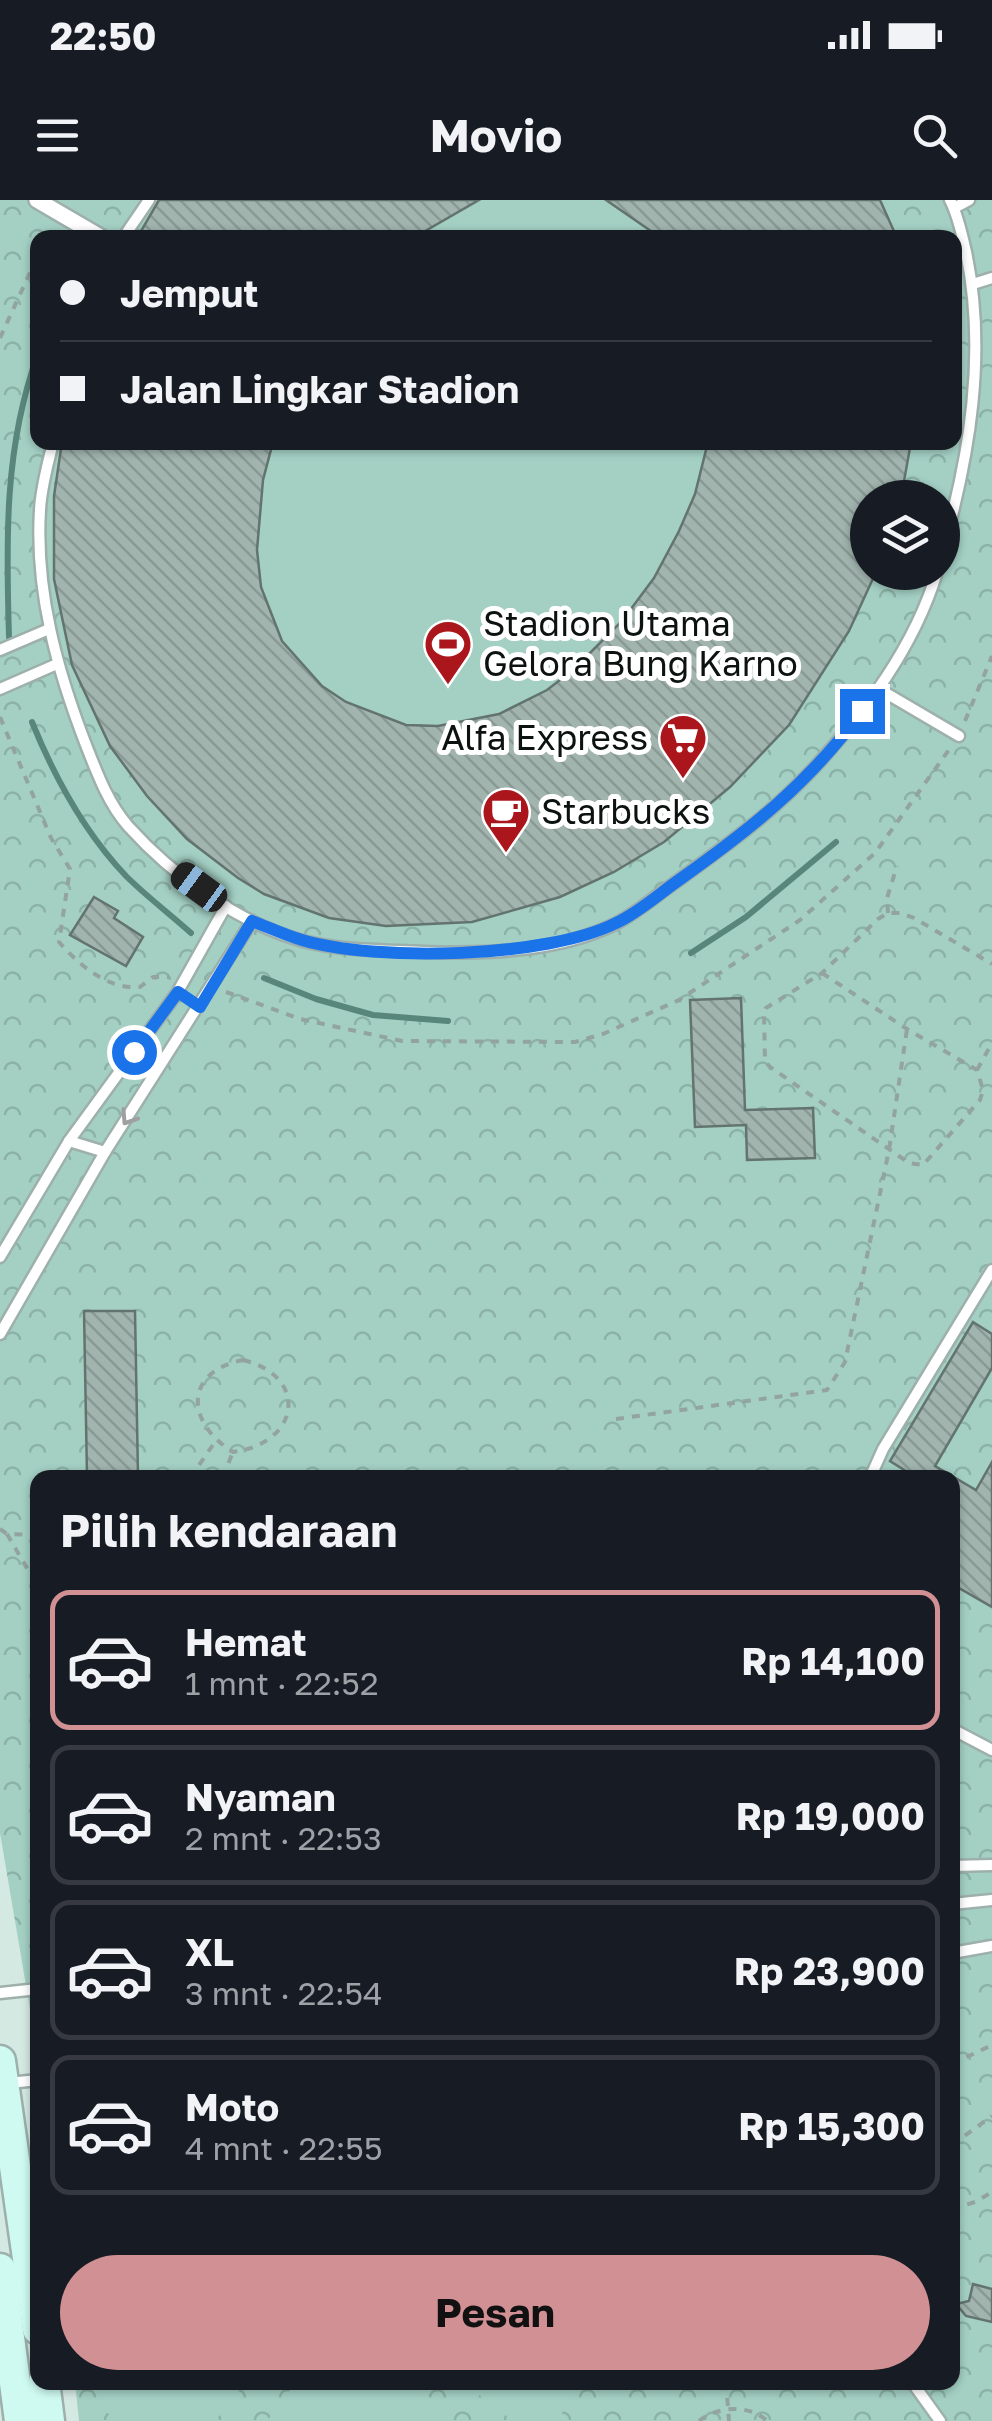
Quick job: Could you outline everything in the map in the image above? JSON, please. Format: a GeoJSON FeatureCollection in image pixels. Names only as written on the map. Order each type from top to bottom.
{"type":"FeatureCollection","features":[{"type":"Feature","properties":{"kind":"main road"},"geometry":{"type":"LineString","coordinates":[[2,2072],[8,2270],[20,2421]]}},
{"type":"Feature","properties":{"kind":"main road"},"geometry":{"type":"LineString","coordinates":[[8,2270],[30,2314]]}},
{"type":"Feature","properties":{"kind":"main road"},"geometry":{"type":"LineString","coordinates":[[45,2390],[49,2421]]}},
{"type":"Feature","properties":{"kind":"street"},"geometry":{"type":"LineString","coordinates":[[37,200],[88,230]]}},
{"type":"Feature","properties":{"kind":"lane"},"geometry":{"type":"LineString","coordinates":[[129,230],[149,200]]}},
{"type":"Feature","properties":{"kind":"lane"},"geometry":{"type":"LineString","coordinates":[[959,230],[952,204],[969,200]]}},
{"type":"Feature","properties":{"kind":"lane"},"geometry":{"type":"LineString","coordinates":[[960,483],[974,387],[976,328],[973,284],[962,242]]}},
{"type":"Feature","properties":{"kind":"lane"},"geometry":{"type":"LineString","coordinates":[[973,284],[992,278]]}},
{"type":"Feature","properties":{"kind":"lane"},"geometry":{"type":"LineString","coordinates":[[51,450],[40,509],[49,628],[57,664],[101,782],[126,824],[172,867],[252,921],[303,940],[349,949],[461,953],[562,943],[618,923],[742,836],[784,799],[846,733],[915,630],[930,590]]}},
{"type":"Feature","properties":{"kind":"lane"},"geometry":{"type":"LineString","coordinates":[[0,650],[49,628]]}},
{"type":"Feature","properties":{"kind":"lane"},"geometry":{"type":"LineString","coordinates":[[0,689],[57,664]]}},
{"type":"Feature","properties":{"kind":"lane"},"geometry":{"type":"LineString","coordinates":[[879,689],[959,736]]}},
{"type":"Feature","properties":{"kind":"lane"},"geometry":{"type":"LineString","coordinates":[[0,1257],[70,1141],[181,987],[226,906]]}},
{"type":"Feature","properties":{"kind":"lane"},"geometry":{"type":"LineString","coordinates":[[0,1334],[105,1152],[252,921]]}},
{"type":"Feature","properties":{"kind":"lane"},"geometry":{"type":"LineString","coordinates":[[181,987],[200,1007]]}},
{"type":"Feature","properties":{"kind":"lane"},"geometry":{"type":"LineString","coordinates":[[70,1141],[105,1152]]}},
{"type":"Feature","properties":{"kind":"lane"},"geometry":{"type":"LineString","coordinates":[[874,1470],[992,1270]]}},
{"type":"Feature","properties":{"kind":"lane"},"geometry":{"type":"LineString","coordinates":[[960,1732],[992,1750]]}},
{"type":"Feature","properties":{"kind":"lane"},"geometry":{"type":"LineString","coordinates":[[960,1866],[992,1865]]}},
{"type":"Feature","properties":{"kind":"lane"},"geometry":{"type":"LineString","coordinates":[[960,1903],[992,1900]]}},
{"type":"Feature","properties":{"kind":"lane"},"geometry":{"type":"LineString","coordinates":[[960,1952],[992,1946]]}},
{"type":"Feature","properties":{"kind":"lane"},"geometry":{"type":"LineString","coordinates":[[0,1993],[30,1990]]}},
{"type":"Feature","properties":{"kind":"lane"},"geometry":{"type":"LineString","coordinates":[[2,2072],[30,2078]]}},
{"type":"Feature","properties":{"kind":"lane"},"geometry":{"type":"LineString","coordinates":[[918,2390],[940,2421]]}},
{"type":"Feature","properties":{"kind":"path"},"geometry":{"type":"LineString","coordinates":[[0,338],[30,272]]}},
{"type":"Feature","properties":{"kind":"path"},"geometry":{"type":"LineString","coordinates":[[213,986],[300,1019],[402,1041],[575,1042],[603,1034],[678,1000],[800,920],[875,854],[959,736],[992,656]]}},
{"type":"Feature","properties":{"kind":"path"},"geometry":{"type":"LineString","coordinates":[[0,718],[51,838],[70,869],[59,942],[78,964],[115,984],[140,987],[152,977],[164,975],[181,987]]}},
{"type":"Feature","properties":{"kind":"path"},"geometry":{"type":"LineString","coordinates":[[888,914],[887,898],[897,866]]}},
{"type":"Feature","properties":{"kind":"path"},"geometry":{"type":"LineString","coordinates":[[822,973],[906,1030],[976,1070],[983,1090],[980,1100],[923,1165],[909,1163],[767,1064],[763,1019],[766,1008],[822,973],[888,914],[914,918],[992,964]]}},
{"type":"Feature","properties":{"kind":"path"},"geometry":{"type":"LineString","coordinates":[[616,1419],[827,1390],[845,1362],[889,1150],[906,1030]]}},
{"type":"Feature","properties":{"kind":"path"},"geometry":{"type":"LineString","coordinates":[[976,1070],[992,1044]]}},
{"type":"Feature","properties":{"kind":"path"},"geometry":{"type":"LineString","coordinates":[[983,1090],[992,1091]]}},
{"type":"Feature","properties":{"kind":"path"},"geometry":{"type":"LineString","coordinates":[[243,1360],[262,1364],[277,1376],[286,1392],[288,1411],[282,1429],[251,1450],[232,1452],[215,1442],[203,1427],[197,1409],[200,1390],[209,1374],[225,1364],[243,1360]]}},
{"type":"Feature","properties":{"kind":"path"},"geometry":{"type":"LineString","coordinates":[[196,1470],[215,1442]]}},
{"type":"Feature","properties":{"kind":"path"},"geometry":{"type":"LineString","coordinates":[[226,1470],[232,1452]]}},
{"type":"Feature","properties":{"kind":"path"},"geometry":{"type":"LineString","coordinates":[[0,1530],[30,1535]]}},
{"type":"Feature","properties":{"kind":"path"},"geometry":{"type":"LineString","coordinates":[[7,1534],[30,1573]]}},
{"type":"Feature","properties":{"kind":"path"},"geometry":{"type":"LineString","coordinates":[[960,2060],[992,2046]]}},
{"type":"Feature","properties":{"kind":"path"},"geometry":{"type":"LineString","coordinates":[[960,2139],[992,2116]]}},
{"type":"Feature","properties":{"kind":"path"},"geometry":{"type":"LineString","coordinates":[[960,2207],[992,2192]]}},
{"type":"Feature","properties":{"kind":"path"},"geometry":{"type":"LineString","coordinates":[[727,2390],[729,2421]]}},
{"type":"Feature","properties":{"kind":"path"},"geometry":{"type":"LineString","coordinates":[[698,2421],[711,2412],[746,2409],[767,2421]]}},
{"type":"Feature","properties":{"kind":"green space"},"geometry":{"type":"Polygon","coordinates":[[[0,200],[992,200],[992,2421],[79,2421],[76,2390],[960,2390],[960,1470],[30,1470],[30,2009],[0,1833],[0,200]]]}},
{"type":"Feature","properties":{"kind":"green space"},"geometry":{"type":"Polygon","coordinates":[[[159,200],[880,200],[893,230],[142,230],[159,200]]]}},
{"type":"Feature","properties":{"kind":"green space","name":"Stadion Utama Gelora Bung Karno"},"geometry":{"type":"Polygon","coordinates":[[[61,450],[910,450],[904,480],[850,480],[850,590],[869,590],[817,686],[771,747],[701,813],[623,866],[539,904],[452,924],[366,924],[282,901],[204,854],[134,779],[88,700],[72,660],[62,619],[54,534],[61,450]]]}},
{"type":"Feature","properties":{"kind":"green space"},"geometry":{"type":"Polygon","coordinates":[[[93,2390],[239,2390],[215,2421],[113,2421],[93,2390]]]}},
{"type":"Feature","properties":{"kind":"green space"},"geometry":{"type":"Polygon","coordinates":[[[290,2390],[402,2390],[440,2421],[267,2421],[290,2390]]]}},
{"type":"Feature","properties":{"kind":"green space"},"geometry":{"type":"Polygon","coordinates":[[[473,2390],[577,2390],[557,2421],[513,2421],[473,2390]]]}},
{"type":"Feature","properties":{"kind":"building"},"geometry":{"type":"Polygon","coordinates":[[[159,200],[479,200],[427,230],[142,230],[159,200]]]}},
{"type":"Feature","properties":{"kind":"building"},"geometry":{"type":"Polygon","coordinates":[[[606,200],[880,200],[893,230],[649,230],[606,200]]]}},
{"type":"Feature","properties":{"kind":"building","name":"Stadion Utama Gelora Bung Karno"},"geometry":{"type":"Polygon","coordinates":[[[61,450],[271,450],[263,480],[257,550],[261,587],[282,641],[322,686],[346,702],[406,725],[438,726],[499,714],[547,690],[622,621],[654,578],[679,531],[695,494],[706,450],[910,450],[904,480],[850,480],[850,590],[868,590],[849,631],[789,725],[730,787],[664,842],[614,872],[560,897],[472,922],[386,926],[329,918],[264,894],[187,839],[147,796],[110,746],[72,665],[54,579],[54,496],[61,450]]]}},
{"type":"Feature","properties":{"kind":"building"},"geometry":{"type":"Polygon","coordinates":[[[94,897],[118,911],[114,918],[143,937],[126,966],[70,935],[94,897]]]}},
{"type":"Feature","properties":{"kind":"building"},"geometry":{"type":"Polygon","coordinates":[[[741,998],[745,1110],[813,1108],[815,1158],[747,1160],[746,1125],[695,1127],[690,1000],[741,998]]]}},
{"type":"Feature","properties":{"kind":"building"},"geometry":{"type":"Polygon","coordinates":[[[84,1311],[135,1311],[138,1470],[87,1470],[84,1311]]]}},
{"type":"Feature","properties":{"kind":"building"},"geometry":{"type":"Polygon","coordinates":[[[973,1322],[992,1334],[992,1368],[935,1466],[942,1470],[904,1470],[890,1461],[973,1322]]]}},
{"type":"Feature","properties":{"kind":"building"},"geometry":{"type":"Polygon","coordinates":[[[992,1462],[992,1607],[960,1589],[960,1481],[976,1490],[992,1462]]]}},
{"type":"Feature","properties":{"kind":"building"},"geometry":{"type":"Polygon","coordinates":[[[973,2284],[992,2289],[992,2322],[966,2316],[960,2303],[969,2301],[973,2284]]]}},
{"type":"Feature","properties":{"kind":"waterway"},"geometry":{"type":"LineString","coordinates":[[9,637],[10,494],[19,424],[30,379]]}},
{"type":"Feature","properties":{"kind":"waterway"},"geometry":{"type":"LineString","coordinates":[[32,722],[50,763],[97,841],[126,876],[191,933]]}},
{"type":"Feature","properties":{"kind":"waterway"},"geometry":{"type":"LineString","coordinates":[[691,953],[746,917],[836,842]]}},
{"type":"Feature","properties":{"kind":"waterway"},"geometry":{"type":"LineString","coordinates":[[264,978],[316,999],[373,1015],[448,1021]]}},
{"type":"Feature","properties":{"kind":"place","name":"Stadion Utama Gelora Bung Karno"},"geometry":{"type":"Point","coordinates":[448,686]}},
{"type":"Feature","properties":{"kind":"place","name":"Alfa Express"},"geometry":{"type":"Point","coordinates":[683,780]}},
{"type":"Feature","properties":{"kind":"place","name":"Starbucks"},"geometry":{"type":"Point","coordinates":[506,854]}},
{"type":"Feature","properties":{"kind":"route"},"geometry":{"type":"LineString","coordinates":[[134,1052],[178,992],[200,1007],[252,921],[303,940],[349,949],[461,953],[562,943],[618,923],[742,836],[784,799],[862,711]]}}]}
